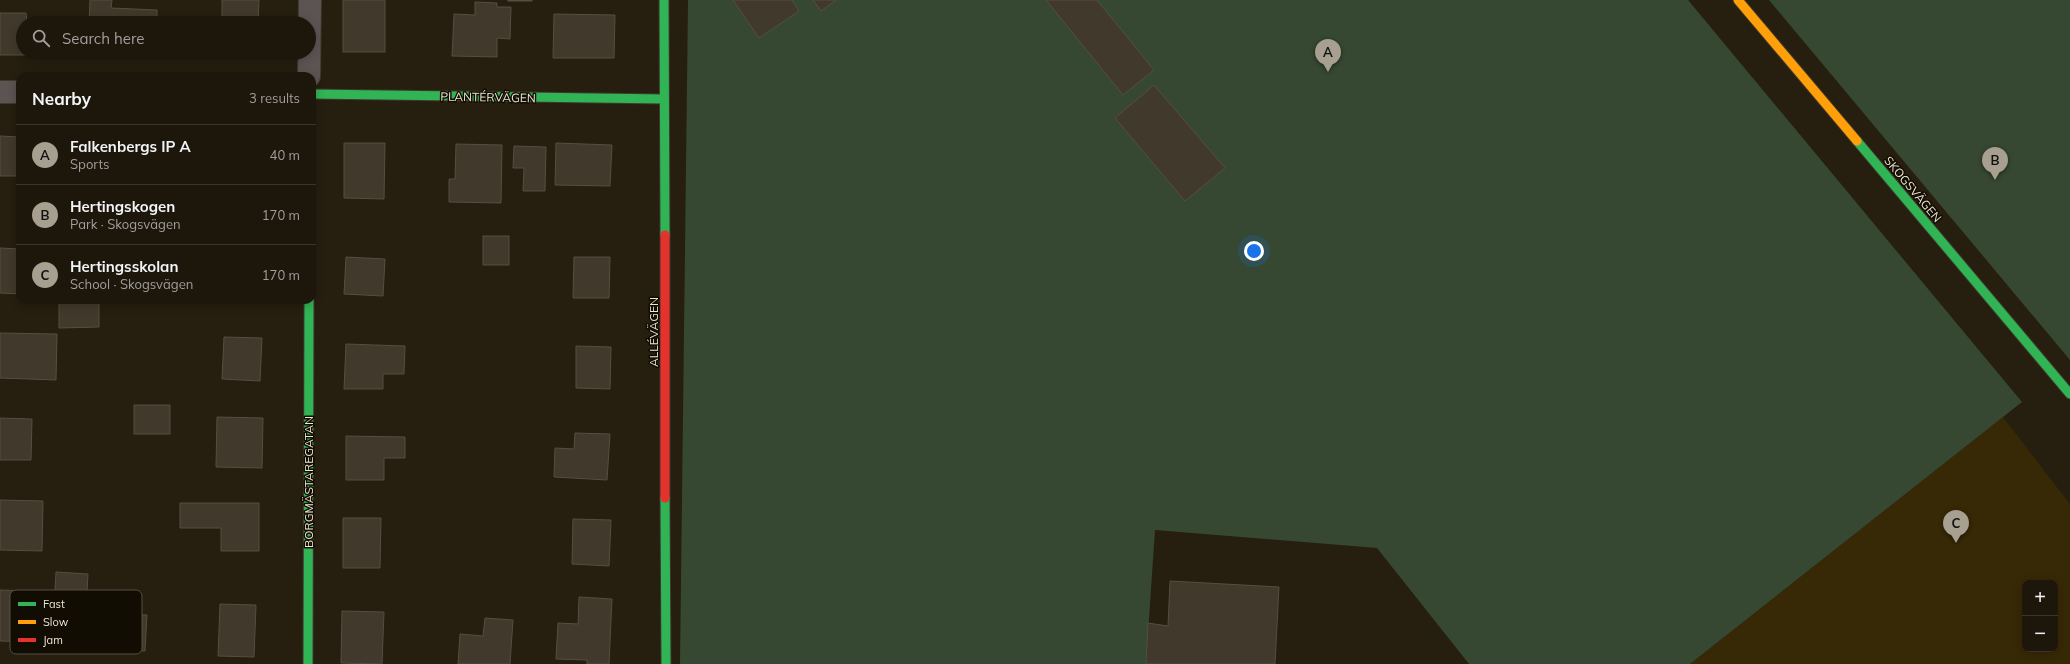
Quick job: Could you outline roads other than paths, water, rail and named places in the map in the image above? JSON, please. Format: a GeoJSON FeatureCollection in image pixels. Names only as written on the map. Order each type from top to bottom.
{"type":"FeatureCollection","features":[{"type":"Feature","properties":{"kind":"street"},"geometry":{"type":"LineString","coordinates":[[310,0],[310,16]]}},
{"type":"Feature","properties":{"kind":"street","name":"ALLÉVÄGEN"},"geometry":{"type":"LineString","coordinates":[[664,0],[666,664]]}},
{"type":"Feature","properties":{"kind":"street","name":"SKOGSVÄGEN"},"geometry":{"type":"LineString","coordinates":[[1738,0],[2070,394]]}},
{"type":"Feature","properties":{"kind":"street"},"geometry":{"type":"LineString","coordinates":[[310,60],[310,72]]}},
{"type":"Feature","properties":{"kind":"street"},"geometry":{"type":"LineString","coordinates":[[0,92],[16,92]]}},
{"type":"Feature","properties":{"kind":"street","name":"PLANTÉRVÄGEN"},"geometry":{"type":"LineString","coordinates":[[316,94],[664,99]]}},
{"type":"Feature","properties":{"kind":"street","name":"BORGMÄSTAREGATAN"},"geometry":{"type":"LineString","coordinates":[[308,664],[309,304]]}},
{"type":"Feature","properties":{"kind":"place","name":"Falkenbergs IP A"},"geometry":{"type":"Point","coordinates":[1328,72]}},
{"type":"Feature","properties":{"kind":"place","name":"Hertingskogen"},"geometry":{"type":"Point","coordinates":[1995,180]}},
{"type":"Feature","properties":{"kind":"place","name":"Hertingsskolan"},"geometry":{"type":"Point","coordinates":[1956,543]}}]}
